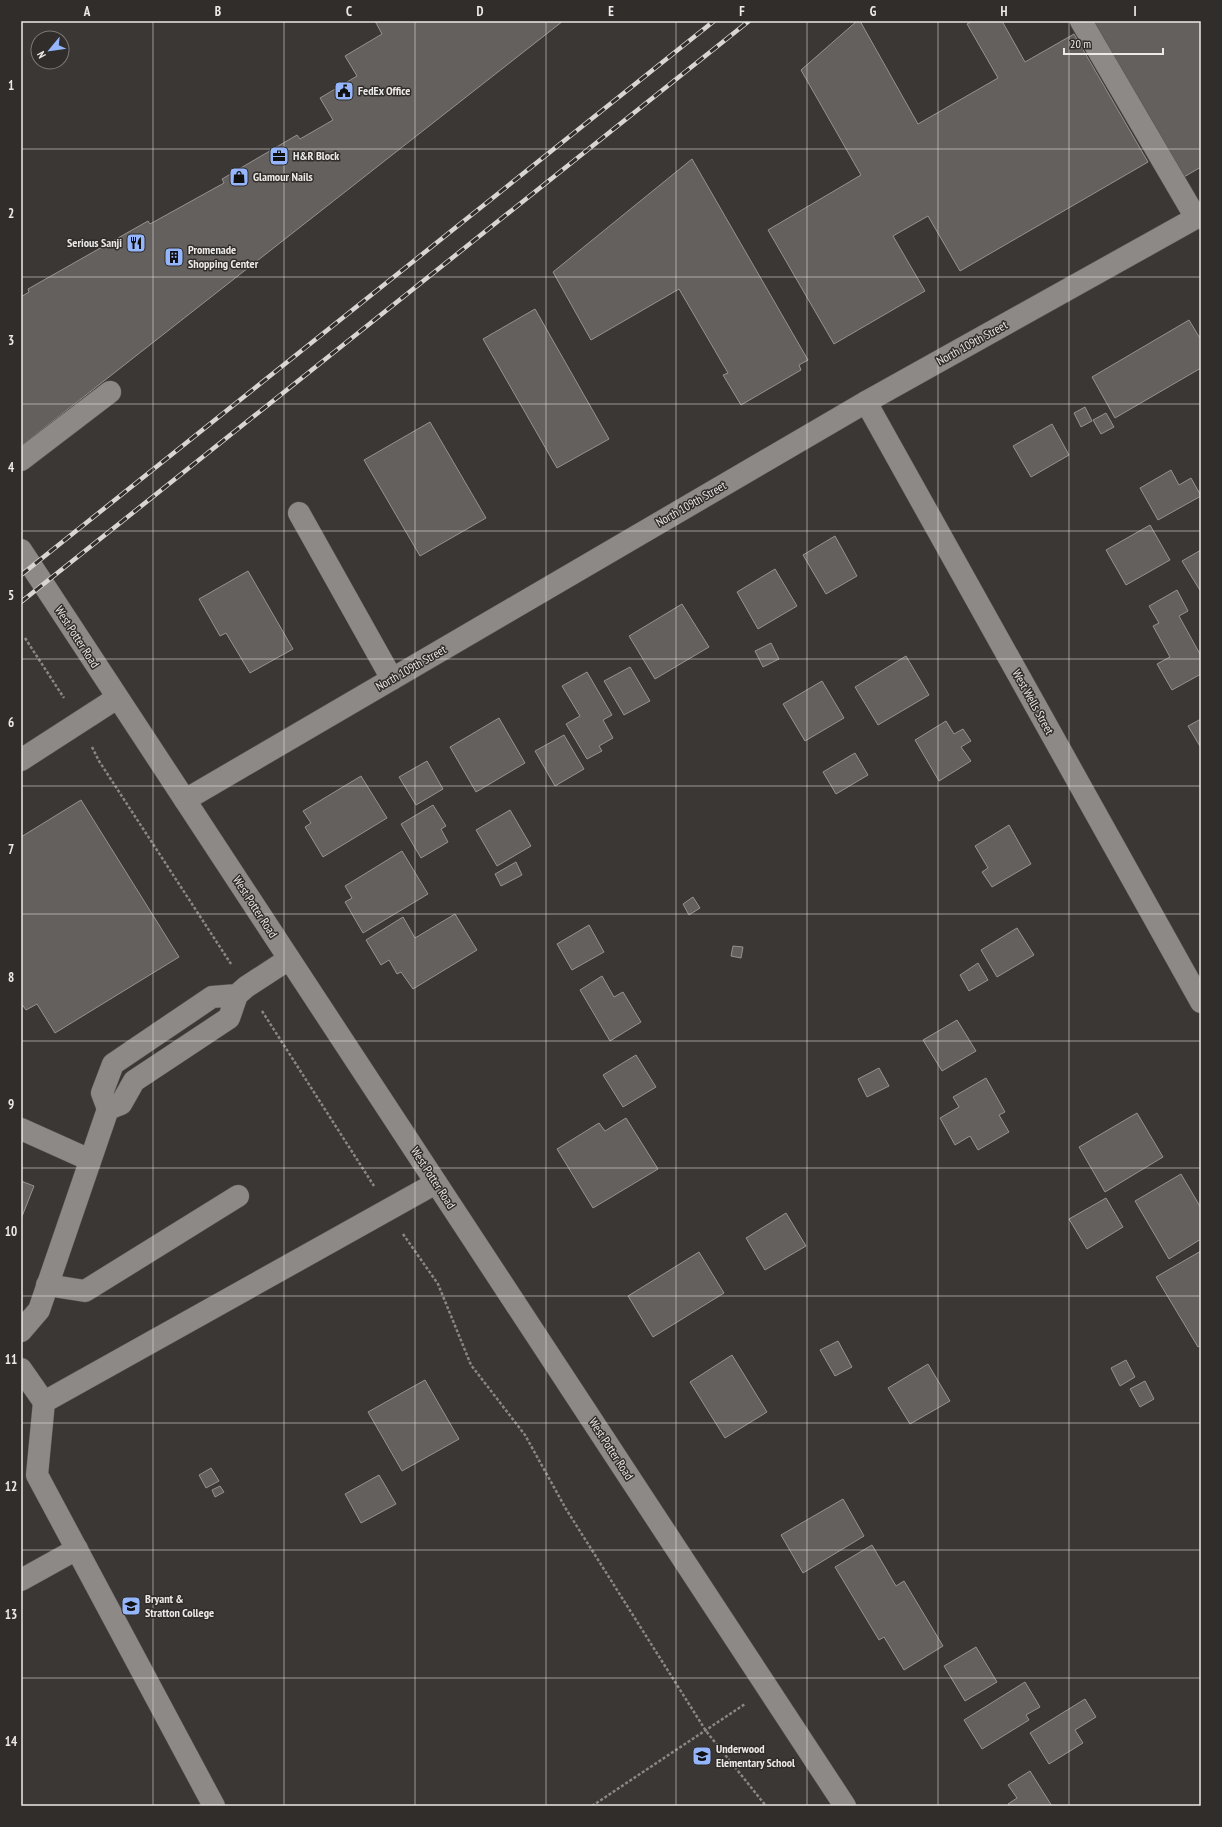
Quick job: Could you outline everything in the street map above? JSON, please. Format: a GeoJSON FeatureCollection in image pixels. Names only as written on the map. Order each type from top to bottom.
{"type":"FeatureCollection","features":[{"type":"Feature","properties":{"kind":"street"},"geometry":{"type":"LineString","coordinates":[[1081,21],[1198,216]]}},
{"type":"Feature","properties":{"kind":"street","name":"North 109th Street"},"geometry":{"type":"LineString","coordinates":[[185,800],[866,402],[1198,216]]}},
{"type":"Feature","properties":{"kind":"street"},"geometry":{"type":"LineString","coordinates":[[21,460],[110,392]]}},
{"type":"Feature","properties":{"kind":"street","name":"West Wells Street"},"geometry":{"type":"LineString","coordinates":[[866,402],[1201,1002]]}},
{"type":"Feature","properties":{"kind":"street"},"geometry":{"type":"LineString","coordinates":[[299,513],[392,679]]}},
{"type":"Feature","properties":{"kind":"street","name":"West Potter Road"},"geometry":{"type":"LineString","coordinates":[[21,550],[845,1806]]}},
{"type":"Feature","properties":{"kind":"street"},"geometry":{"type":"LineString","coordinates":[[21,760],[117,698]]}},
{"type":"Feature","properties":{"kind":"street"},"geometry":{"type":"LineString","coordinates":[[21,1331],[39,1310],[108,1110],[102,1093],[113,1064],[212,997],[237,995],[246,987],[289,959]]}},
{"type":"Feature","properties":{"kind":"street"},"geometry":{"type":"LineString","coordinates":[[21,1129],[90,1160]]}},
{"type":"Feature","properties":{"kind":"street"},"geometry":{"type":"LineString","coordinates":[[44,1402],[436,1183]]}},
{"type":"Feature","properties":{"kind":"street"},"geometry":{"type":"LineString","coordinates":[[47,1285],[85,1291],[238,1196]]}},
{"type":"Feature","properties":{"kind":"street"},"geometry":{"type":"LineString","coordinates":[[21,1369],[44,1402],[37,1475],[214,1806]]}},
{"type":"Feature","properties":{"kind":"street"},"geometry":{"type":"LineString","coordinates":[[21,1580],[77,1549]]}},
{"type":"Feature","properties":{"kind":"path"},"geometry":{"type":"LineString","coordinates":[[592,1806],[768,1688]]}},
{"type":"Feature","properties":{"kind":"building","name":"Promenade Shopping Center"},"geometry":{"type":"Polygon","coordinates":[[[375,21],[563,21],[21,446],[21,297],[29,292],[28,289],[148,221],[150,224],[224,183],[222,179],[297,135],[300,139],[333,120],[320,98],[357,76],[345,56],[382,34],[375,21]]]}},
{"type":"Feature","properties":{"kind":"building"},"geometry":{"type":"Polygon","coordinates":[[[857,21],[860,21],[918,124],[998,78],[967,24],[973,21],[1002,21],[1025,62],[1074,34],[1148,162],[960,271],[928,216],[893,236],[925,291],[834,344],[768,230],[861,175],[801,70],[857,21]]]}},
{"type":"Feature","properties":{"kind":"building"},"geometry":{"type":"Polygon","coordinates":[[[1091,21],[1201,21],[1201,167],[1177,181],[1091,21]]]}},
{"type":"Feature","properties":{"kind":"building"},"geometry":{"type":"Polygon","coordinates":[[[692,159],[808,360],[799,365],[801,370],[741,405],[723,375],[728,373],[679,289],[591,340],[553,272],[692,159]]]}},
{"type":"Feature","properties":{"kind":"building"},"geometry":{"type":"Polygon","coordinates":[[[535,309],[609,439],[557,468],[483,339],[535,309]]]}},
{"type":"Feature","properties":{"kind":"building"},"geometry":{"type":"Polygon","coordinates":[[[1189,320],[1201,340],[1201,368],[1115,418],[1092,377],[1189,320]]]}},
{"type":"Feature","properties":{"kind":"building"},"geometry":{"type":"Polygon","coordinates":[[[1085,407],[1092,421],[1081,427],[1074,413],[1085,407]]]}},
{"type":"Feature","properties":{"kind":"building"},"geometry":{"type":"Polygon","coordinates":[[[1106,413],[1114,427],[1101,434],[1093,420],[1106,413]]]}},
{"type":"Feature","properties":{"kind":"building"},"geometry":{"type":"Polygon","coordinates":[[[430,422],[486,518],[420,556],[364,460],[430,422]]]}},
{"type":"Feature","properties":{"kind":"building"},"geometry":{"type":"Polygon","coordinates":[[[1052,424],[1069,455],[1031,477],[1013,446],[1052,424]]]}},
{"type":"Feature","properties":{"kind":"building"},"geometry":{"type":"Polygon","coordinates":[[[1171,470],[1179,485],[1191,478],[1201,496],[1158,520],[1140,488],[1171,470]]]}},
{"type":"Feature","properties":{"kind":"building"},"geometry":{"type":"Polygon","coordinates":[[[1150,525],[1170,560],[1126,585],[1106,550],[1150,525]]]}},
{"type":"Feature","properties":{"kind":"building"},"geometry":{"type":"Polygon","coordinates":[[[835,536],[857,576],[826,594],[803,555],[835,536]]]}},
{"type":"Feature","properties":{"kind":"building"},"geometry":{"type":"Polygon","coordinates":[[[1201,550],[1201,592],[1182,561],[1201,550]]]}},
{"type":"Feature","properties":{"kind":"building"},"geometry":{"type":"Polygon","coordinates":[[[775,569],[797,606],[758,629],[737,592],[775,569]]]}},
{"type":"Feature","properties":{"kind":"building"},"geometry":{"type":"Polygon","coordinates":[[[248,571],[293,649],[250,673],[226,633],[220,636],[199,599],[248,571]]]}},
{"type":"Feature","properties":{"kind":"building"},"geometry":{"type":"Polygon","coordinates":[[[1177,590],[1188,611],[1179,616],[1201,656],[1201,674],[1172,690],[1157,664],[1170,657],[1153,626],[1159,623],[1149,606],[1177,590]]]}},
{"type":"Feature","properties":{"kind":"building"},"geometry":{"type":"Polygon","coordinates":[[[682,604],[709,647],[655,679],[629,636],[682,604]]]}},
{"type":"Feature","properties":{"kind":"building"},"geometry":{"type":"Polygon","coordinates":[[[771,643],[779,659],[763,667],[755,651],[771,643]]]}},
{"type":"Feature","properties":{"kind":"building"},"geometry":{"type":"Polygon","coordinates":[[[906,656],[929,695],[878,725],[855,687],[906,656]]]}},
{"type":"Feature","properties":{"kind":"building"},"geometry":{"type":"Polygon","coordinates":[[[630,667],[650,701],[624,715],[604,681],[630,667]]]}},
{"type":"Feature","properties":{"kind":"building"},"geometry":{"type":"Polygon","coordinates":[[[587,672],[612,715],[603,720],[613,738],[599,746],[602,751],[587,759],[566,724],[580,716],[562,686],[587,672]]]}},
{"type":"Feature","properties":{"kind":"building"},"geometry":{"type":"Polygon","coordinates":[[[822,681],[844,718],[805,741],[783,704],[822,681]]]}},
{"type":"Feature","properties":{"kind":"building"},"geometry":{"type":"Polygon","coordinates":[[[499,718],[525,763],[476,792],[450,747],[499,718]]]}},
{"type":"Feature","properties":{"kind":"building"},"geometry":{"type":"Polygon","coordinates":[[[1201,719],[1201,748],[1188,726],[1201,719]]]}},
{"type":"Feature","properties":{"kind":"building"},"geometry":{"type":"Polygon","coordinates":[[[946,721],[954,734],[963,729],[971,741],[961,747],[971,761],[939,781],[915,740],[946,721]]]}},
{"type":"Feature","properties":{"kind":"building"},"geometry":{"type":"Polygon","coordinates":[[[564,735],[584,769],[555,786],[535,751],[564,735]]]}},
{"type":"Feature","properties":{"kind":"building"},"geometry":{"type":"Polygon","coordinates":[[[855,753],[868,775],[836,794],[823,772],[855,753]]]}},
{"type":"Feature","properties":{"kind":"building"},"geometry":{"type":"Polygon","coordinates":[[[427,761],[443,789],[416,805],[399,777],[427,761]]]}},
{"type":"Feature","properties":{"kind":"building"},"geometry":{"type":"Polygon","coordinates":[[[361,776],[387,818],[323,857],[305,827],[311,823],[303,811],[361,776]]]}},
{"type":"Feature","properties":{"kind":"building"},"geometry":{"type":"Polygon","coordinates":[[[81,800],[179,957],[55,1033],[37,1004],[26,1010],[21,1003],[21,837],[81,800]]]}},
{"type":"Feature","properties":{"kind":"building"},"geometry":{"type":"Polygon","coordinates":[[[433,805],[446,826],[441,829],[448,842],[421,858],[401,824],[433,805]]]}},
{"type":"Feature","properties":{"kind":"building"},"geometry":{"type":"Polygon","coordinates":[[[510,810],[531,846],[497,866],[476,830],[510,810]]]}},
{"type":"Feature","properties":{"kind":"building"},"geometry":{"type":"Polygon","coordinates":[[[1009,825],[1031,864],[992,887],[982,872],[988,868],[975,846],[1009,825]]]}},
{"type":"Feature","properties":{"kind":"building"},"geometry":{"type":"Polygon","coordinates":[[[402,851],[428,894],[363,933],[345,902],[352,898],[345,886],[402,851]]]}},
{"type":"Feature","properties":{"kind":"building"},"geometry":{"type":"Polygon","coordinates":[[[516,862],[522,875],[501,886],[495,874],[516,862]]]}},
{"type":"Feature","properties":{"kind":"building"},"geometry":{"type":"Polygon","coordinates":[[[693,897],[700,908],[689,915],[683,904],[693,897]]]}},
{"type":"Feature","properties":{"kind":"building"},"geometry":{"type":"Polygon","coordinates":[[[455,914],[477,950],[413,989],[401,972],[397,974],[389,960],[381,965],[366,940],[403,917],[415,938],[455,914]]]}},
{"type":"Feature","properties":{"kind":"building"},"geometry":{"type":"Polygon","coordinates":[[[589,925],[604,952],[572,970],[557,944],[589,925]]]}},
{"type":"Feature","properties":{"kind":"building"},"geometry":{"type":"Polygon","coordinates":[[[1017,928],[1034,955],[997,977],[981,950],[1017,928]]]}},
{"type":"Feature","properties":{"kind":"building"},"geometry":{"type":"Polygon","coordinates":[[[733,946],[743,947],[741,958],[731,956],[733,946]]]}},
{"type":"Feature","properties":{"kind":"building"},"geometry":{"type":"Polygon","coordinates":[[[978,963],[988,980],[969,991],[960,975],[978,963]]]}},
{"type":"Feature","properties":{"kind":"building"},"geometry":{"type":"Polygon","coordinates":[[[602,976],[614,997],[623,992],[641,1022],[610,1041],[580,990],[602,976]]]}},
{"type":"Feature","properties":{"kind":"building"},"geometry":{"type":"Polygon","coordinates":[[[957,1020],[976,1051],[942,1071],[923,1040],[957,1020]]]}},
{"type":"Feature","properties":{"kind":"building"},"geometry":{"type":"Polygon","coordinates":[[[636,1055],[656,1087],[623,1107],[603,1075],[636,1055]]]}},
{"type":"Feature","properties":{"kind":"building"},"geometry":{"type":"Polygon","coordinates":[[[879,1068],[889,1086],[867,1097],[858,1079],[879,1068]]]}},
{"type":"Feature","properties":{"kind":"building"},"geometry":{"type":"Polygon","coordinates":[[[986,1078],[1005,1112],[999,1115],[1009,1132],[978,1150],[970,1136],[955,1145],[940,1118],[959,1107],[953,1097],[986,1078]]]}},
{"type":"Feature","properties":{"kind":"building"},"geometry":{"type":"Polygon","coordinates":[[[1137,1113],[1163,1157],[1105,1192],[1079,1147],[1137,1113]]]}},
{"type":"Feature","properties":{"kind":"building"},"geometry":{"type":"Polygon","coordinates":[[[626,1118],[658,1169],[593,1208],[557,1149],[599,1123],[605,1131],[626,1118]]]}},
{"type":"Feature","properties":{"kind":"building"},"geometry":{"type":"Polygon","coordinates":[[[1181,1174],[1201,1208],[1201,1239],[1169,1259],[1135,1201],[1181,1174]]]}},
{"type":"Feature","properties":{"kind":"building"},"geometry":{"type":"Polygon","coordinates":[[[21,1181],[34,1186],[21,1219],[21,1181]]]}},
{"type":"Feature","properties":{"kind":"building"},"geometry":{"type":"Polygon","coordinates":[[[1106,1198],[1123,1227],[1087,1249],[1069,1219],[1106,1198]]]}},
{"type":"Feature","properties":{"kind":"building"},"geometry":{"type":"Polygon","coordinates":[[[786,1213],[806,1246],[765,1270],[746,1238],[786,1213]]]}},
{"type":"Feature","properties":{"kind":"building"},"geometry":{"type":"Polygon","coordinates":[[[1201,1251],[1201,1345],[1198,1347],[1156,1277],[1201,1251]]]}},
{"type":"Feature","properties":{"kind":"building"},"geometry":{"type":"Polygon","coordinates":[[[699,1252],[724,1293],[653,1337],[628,1296],[699,1252]]]}},
{"type":"Feature","properties":{"kind":"building"},"geometry":{"type":"Polygon","coordinates":[[[838,1341],[852,1367],[835,1376],[820,1350],[838,1341]]]}},
{"type":"Feature","properties":{"kind":"building"},"geometry":{"type":"Polygon","coordinates":[[[732,1355],[767,1412],[725,1438],[690,1382],[732,1355]]]}},
{"type":"Feature","properties":{"kind":"building"},"geometry":{"type":"Polygon","coordinates":[[[1126,1360],[1135,1377],[1120,1386],[1111,1368],[1126,1360]]]}},
{"type":"Feature","properties":{"kind":"building"},"geometry":{"type":"Polygon","coordinates":[[[928,1364],[950,1401],[910,1424],[888,1388],[928,1364]]]}},
{"type":"Feature","properties":{"kind":"building"},"geometry":{"type":"Polygon","coordinates":[[[425,1380],[459,1439],[402,1471],[368,1412],[425,1380]]]}},
{"type":"Feature","properties":{"kind":"building"},"geometry":{"type":"Polygon","coordinates":[[[1145,1381],[1154,1399],[1140,1407],[1130,1389],[1145,1381]]]}},
{"type":"Feature","properties":{"kind":"building"},"geometry":{"type":"Polygon","coordinates":[[[211,1468],[219,1481],[206,1488],[199,1475],[211,1468]]]}},
{"type":"Feature","properties":{"kind":"building"},"geometry":{"type":"Polygon","coordinates":[[[379,1475],[396,1504],[361,1523],[345,1494],[379,1475]]]}},
{"type":"Feature","properties":{"kind":"building"},"geometry":{"type":"Polygon","coordinates":[[[220,1486],[224,1492],[215,1497],[212,1490],[220,1486]]]}},
{"type":"Feature","properties":{"kind":"building"},"geometry":{"type":"Polygon","coordinates":[[[843,1499],[864,1536],[803,1573],[781,1535],[843,1499]]]}},
{"type":"Feature","properties":{"kind":"building"},"geometry":{"type":"Polygon","coordinates":[[[872,1545],[896,1586],[904,1581],[943,1646],[904,1670],[884,1637],[879,1640],[835,1567],[872,1545]]]}},
{"type":"Feature","properties":{"kind":"building"},"geometry":{"type":"Polygon","coordinates":[[[976,1647],[997,1682],[965,1701],[944,1666],[976,1647]]]}},
{"type":"Feature","properties":{"kind":"building"},"geometry":{"type":"Polygon","coordinates":[[[1025,1682],[1040,1707],[1026,1715],[1029,1720],[982,1749],[964,1720],[1025,1682]]]}},
{"type":"Feature","properties":{"kind":"building"},"geometry":{"type":"Polygon","coordinates":[[[1085,1699],[1096,1717],[1075,1730],[1083,1743],[1049,1764],[1030,1733],[1085,1699]]]}},
{"type":"Feature","properties":{"kind":"building"},"geometry":{"type":"Polygon","coordinates":[[[1030,1771],[1052,1806],[1010,1806],[1008,1804],[1017,1798],[1008,1785],[1030,1771]]]}},
{"type":"Feature","properties":{"kind":"railway"},"geometry":{"type":"LineString","coordinates":[[21,575],[714,21]]}},
{"type":"Feature","properties":{"kind":"railway"},"geometry":{"type":"LineString","coordinates":[[21,602],[749,21]]}},
{"type":"Feature","properties":{"kind":"place","name":"FedEx Office"},"geometry":{"type":"Point","coordinates":[344,91]}},
{"type":"Feature","properties":{"kind":"place","name":"H&R Block"},"geometry":{"type":"Point","coordinates":[279,156]}},
{"type":"Feature","properties":{"kind":"place","name":"Glamour Nails"},"geometry":{"type":"Point","coordinates":[239,177]}},
{"type":"Feature","properties":{"kind":"place","name":"Serious Sanji"},"geometry":{"type":"Point","coordinates":[136,243]}},
{"type":"Feature","properties":{"kind":"place","name":"Promenade Shopping Center"},"geometry":{"type":"Point","coordinates":[174,257]}},
{"type":"Feature","properties":{"kind":"place","name":"Bryant & Stratton College"},"geometry":{"type":"Point","coordinates":[131,1606]}},
{"type":"Feature","properties":{"kind":"place","name":"Underwood Elementary School"},"geometry":{"type":"Point","coordinates":[702,1756]}}]}
